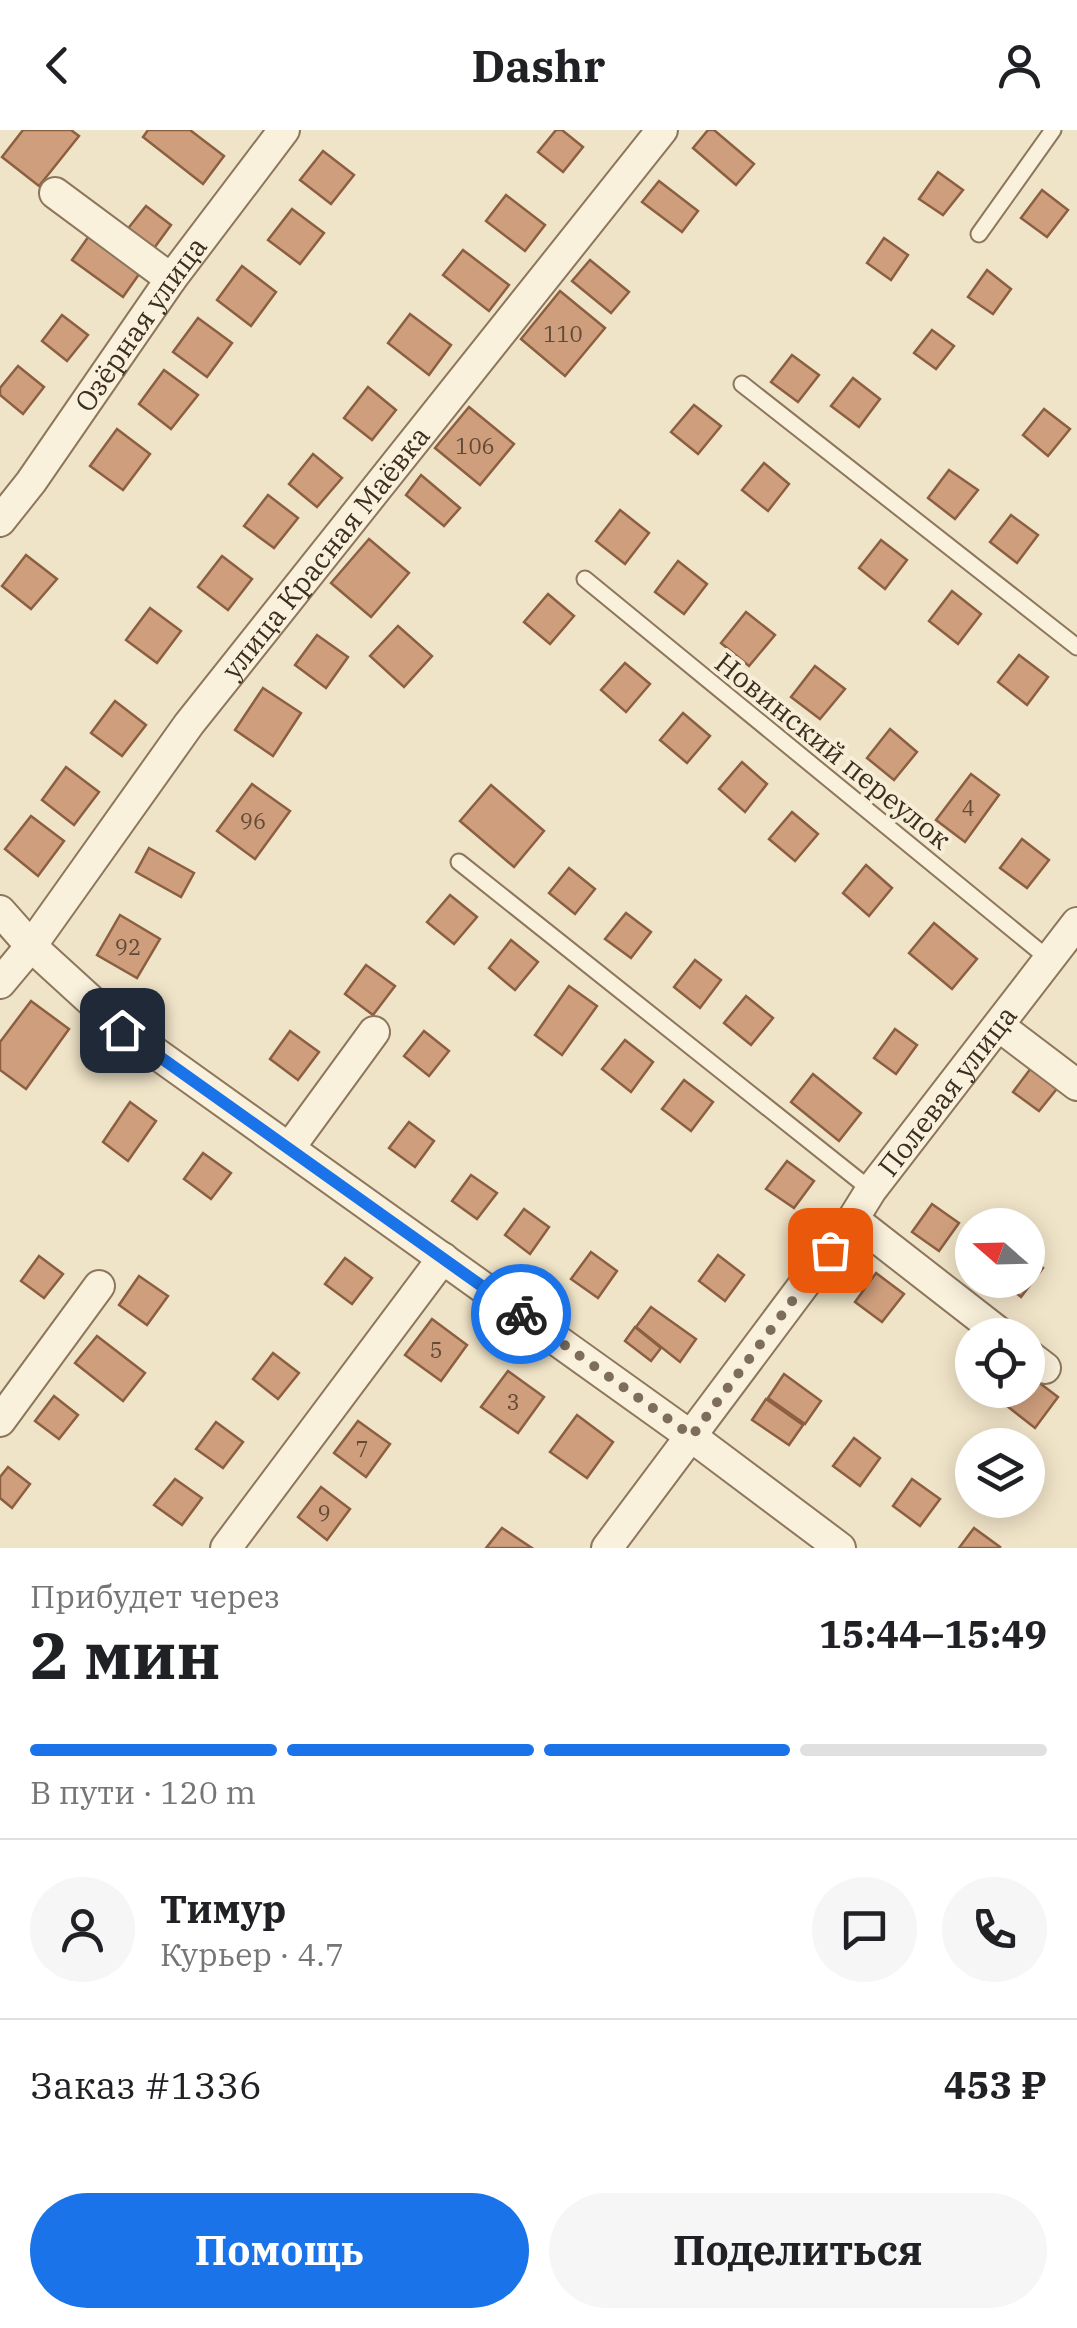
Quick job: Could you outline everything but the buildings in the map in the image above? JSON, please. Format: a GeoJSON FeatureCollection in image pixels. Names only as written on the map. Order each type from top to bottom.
{"type":"FeatureCollection","features":[{"type":"Feature","properties":{"kind":"street","name":"Озёрная улица"},"geometry":{"type":"LineString","coordinates":[[0,522],[32,482],[172,278],[284,130]]}},
{"type":"Feature","properties":{"kind":"street","name":"улица Красная Маёвка"},"geometry":{"type":"LineString","coordinates":[[0,983],[31,946],[189,724],[662,130]]}},
{"type":"Feature","properties":{"kind":"street"},"geometry":{"type":"LineString","coordinates":[[55,193],[172,278]]}},
{"type":"Feature","properties":{"kind":"street"},"geometry":{"type":"LineString","coordinates":[[0,911],[31,946],[122,1030],[692,1436],[840,1548]]}},
{"type":"Feature","properties":{"kind":"street","name":"Полевая улица"},"geometry":{"type":"LineString","coordinates":[[607,1548],[871,1190],[1077,923]]}},
{"type":"Feature","properties":{"kind":"street"},"geometry":{"type":"LineString","coordinates":[[999,1026],[1077,1085]]}},
{"type":"Feature","properties":{"kind":"street"},"geometry":{"type":"LineString","coordinates":[[290,1147],[374,1032]]}},
{"type":"Feature","properties":{"kind":"street"},"geometry":{"type":"LineString","coordinates":[[853,1219],[980,1318]]}},
{"type":"Feature","properties":{"kind":"street"},"geometry":{"type":"LineString","coordinates":[[226,1548],[442,1258]]}},
{"type":"Feature","properties":{"kind":"street"},"geometry":{"type":"LineString","coordinates":[[0,1420],[98,1286]]}},
{"type":"Feature","properties":{"kind":"lane"},"geometry":{"type":"LineString","coordinates":[[979,234],[1053,130]]}},
{"type":"Feature","properties":{"kind":"lane"},"geometry":{"type":"LineString","coordinates":[[742,384],[1077,648]]}},
{"type":"Feature","properties":{"kind":"lane","name":"Новинский переулок"},"geometry":{"type":"LineString","coordinates":[[585,580],[1050,961]]}},
{"type":"Feature","properties":{"kind":"lane"},"geometry":{"type":"LineString","coordinates":[[460,862],[871,1190]]}},
{"type":"Feature","properties":{"kind":"way so far"},"geometry":{"type":"LineString","coordinates":[[521,1314],[692,1436],[830,1250]]}},
{"type":"Feature","properties":{"kind":"route"},"geometry":{"type":"LineString","coordinates":[[122,1030],[521,1314]]}}]}
